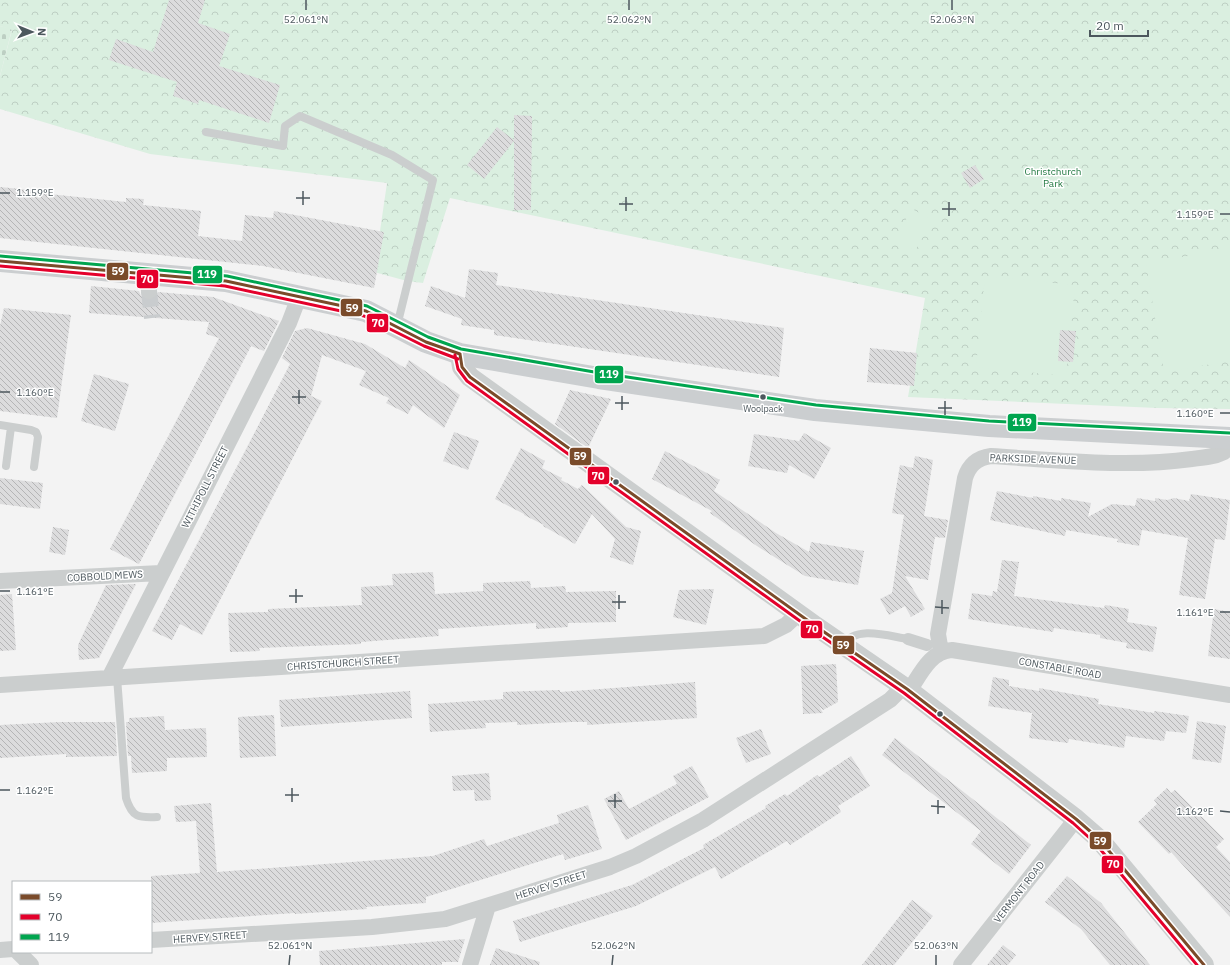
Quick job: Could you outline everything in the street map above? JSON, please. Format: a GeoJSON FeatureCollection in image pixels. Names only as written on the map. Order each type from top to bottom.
{"type":"FeatureCollection","features":[{"type":"Feature","properties":{"kind":"main road"},"geometry":{"type":"LineString","coordinates":[[1,263],[148,282],[226,281],[366,311],[426,342],[460,354],[606,380],[815,410],[989,426],[1227,438]]}},
{"type":"Feature","properties":{"kind":"street","name":"WITHIPOLL STREET"},"geometry":{"type":"LineString","coordinates":[[113,677],[161,573],[289,323],[299,296]]}},
{"type":"Feature","properties":{"kind":"street"},"geometry":{"type":"LineString","coordinates":[[460,354],[462,367],[470,377],[798,614],[906,689],[1076,819],[1099,839],[1204,965]]}},
{"type":"Feature","properties":{"kind":"street","name":"PARKSIDE AVENUE"},"geometry":{"type":"LineString","coordinates":[[934,649],[938,634],[965,478],[974,462],[982,457],[991,456],[1086,461],[1172,462],[1216,456],[1224,452],[1227,438]]}},
{"type":"Feature","properties":{"kind":"street","name":"COBBOLD MEWS"},"geometry":{"type":"LineString","coordinates":[[0,581],[161,573]]}},
{"type":"Feature","properties":{"kind":"street","name":"CHRISTCHURCH STREET"},"geometry":{"type":"LineString","coordinates":[[0,685],[764,636],[786,625],[798,614]]}},
{"type":"Feature","properties":{"kind":"street"},"geometry":{"type":"LineString","coordinates":[[906,689],[932,657],[934,649],[908,639]]}},
{"type":"Feature","properties":{"kind":"street","name":"CONSTABLE ROAD"},"geometry":{"type":"LineString","coordinates":[[934,649],[966,652],[1230,695]]}},
{"type":"Feature","properties":{"kind":"street","name":"HERVEY STREET"},"geometry":{"type":"LineString","coordinates":[[152,940],[415,924],[445,919],[617,864],[665,841],[702,820],[906,689]]}},
{"type":"Feature","properties":{"kind":"street","name":"VERMONT ROAD"},"geometry":{"type":"LineString","coordinates":[[961,965],[1076,819]]}},
{"type":"Feature","properties":{"kind":"street"},"geometry":{"type":"LineString","coordinates":[[470,965],[488,906]]}},
{"type":"Feature","properties":{"kind":"street"},"geometry":{"type":"LineString","coordinates":[[0,950],[12,949]]}},
{"type":"Feature","properties":{"kind":"street"},"geometry":{"type":"LineString","coordinates":[[19,953],[31,965]]}},
{"type":"Feature","properties":{"kind":"lane"},"geometry":{"type":"LineString","coordinates":[[206,132],[283,146],[285,126],[300,116],[392,155],[433,180],[397,326]]}},
{"type":"Feature","properties":{"kind":"lane"},"geometry":{"type":"LineString","coordinates":[[0,426],[32,430],[36,432],[38,437],[34,467]]}},
{"type":"Feature","properties":{"kind":"lane"},"geometry":{"type":"LineString","coordinates":[[6,466],[11,427]]}},
{"type":"Feature","properties":{"kind":"lane"},"geometry":{"type":"LineString","coordinates":[[843,645],[848,638],[859,634],[908,639]]}},
{"type":"Feature","properties":{"kind":"lane"},"geometry":{"type":"LineString","coordinates":[[113,677],[126,798],[130,809],[137,816],[143,818],[157,817]]}},
{"type":"Feature","properties":{"kind":"green space","name":"Christchurch Park"},"geometry":{"type":"Polygon","coordinates":[[[0,0],[1230,0],[1230,409],[1157,408],[908,397],[925,298],[450,198],[423,283],[407,281],[374,272],[387,183],[150,154],[0,109],[0,76],[12,30],[0,26],[0,0]]]}},
{"type":"Feature","properties":{"kind":"green space"},"geometry":{"type":"Polygon","coordinates":[[[0,26],[12,29],[0,76],[0,26]]]}},
{"type":"Feature","properties":{"kind":"green space"},"geometry":{"type":"Polygon","coordinates":[[[912,209],[932,220],[915,251],[895,239],[912,209]]]}},
{"type":"Feature","properties":{"kind":"green space"},"geometry":{"type":"Polygon","coordinates":[[[1230,249],[1230,361],[1164,372],[1146,263],[1230,249]]]}},
{"type":"Feature","properties":{"kind":"green space"},"geometry":{"type":"Polygon","coordinates":[[[985,276],[1075,285],[1066,376],[976,367],[985,276]]]}},
{"type":"Feature","properties":{"kind":"building"},"geometry":{"type":"Polygon","coordinates":[[[169,0],[205,0],[198,23],[230,34],[219,66],[280,85],[269,123],[199,100],[198,104],[173,96],[177,82],[109,60],[116,39],[153,52],[169,0]]]}},
{"type":"Feature","properties":{"kind":"building"},"geometry":{"type":"Polygon","coordinates":[[[514,115],[532,116],[531,210],[514,210],[514,141],[484,179],[467,165],[497,127],[514,140],[514,115]]]}},
{"type":"Feature","properties":{"kind":"building"},"geometry":{"type":"Polygon","coordinates":[[[975,165],[984,179],[970,188],[961,173],[975,165]]]}},
{"type":"Feature","properties":{"kind":"building"},"geometry":{"type":"Polygon","coordinates":[[[0,187],[126,202],[126,198],[144,199],[143,205],[201,211],[198,236],[242,241],[245,215],[273,218],[274,211],[384,232],[374,288],[263,266],[0,238],[0,187]]]}},
{"type":"Feature","properties":{"kind":"building"},"geometry":{"type":"Polygon","coordinates":[[[469,269],[498,273],[496,285],[784,328],[779,377],[494,335],[494,330],[461,325],[462,319],[425,306],[431,286],[465,298],[469,269]]]}},
{"type":"Feature","properties":{"kind":"building"},"geometry":{"type":"Polygon","coordinates":[[[91,286],[139,291],[141,296],[149,300],[154,299],[158,292],[213,297],[279,321],[264,351],[251,346],[139,564],[110,549],[219,338],[206,334],[209,322],[89,313],[91,286]]]}},
{"type":"Feature","properties":{"kind":"building"},"geometry":{"type":"Polygon","coordinates":[[[4,308],[71,315],[57,418],[0,411],[0,326],[4,308]]]}},
{"type":"Feature","properties":{"kind":"building"},"geometry":{"type":"Polygon","coordinates":[[[307,328],[365,344],[405,368],[409,360],[460,395],[444,428],[413,405],[408,414],[386,403],[389,398],[359,385],[366,371],[322,355],[311,396],[322,401],[202,635],[180,624],[172,640],[152,631],[290,364],[282,358],[295,331],[307,328]]]}},
{"type":"Feature","properties":{"kind":"building"},"geometry":{"type":"Polygon","coordinates":[[[1060,330],[1076,331],[1073,362],[1058,361],[1060,330]]]}},
{"type":"Feature","properties":{"kind":"building"},"geometry":{"type":"Polygon","coordinates":[[[870,348],[917,353],[914,386],[867,382],[870,348]]]}},
{"type":"Feature","properties":{"kind":"building"},"geometry":{"type":"Polygon","coordinates":[[[94,374],[129,384],[115,431],[81,421],[94,374]]]}},
{"type":"Feature","properties":{"kind":"building"},"geometry":{"type":"Polygon","coordinates":[[[570,390],[611,399],[588,448],[555,424],[570,390]]]}},
{"type":"Feature","properties":{"kind":"building"},"geometry":{"type":"Polygon","coordinates":[[[454,432],[479,441],[468,470],[443,461],[454,432]]]}},
{"type":"Feature","properties":{"kind":"building"},"geometry":{"type":"Polygon","coordinates":[[[804,433],[831,448],[814,479],[789,465],[787,473],[748,466],[754,434],[799,441],[804,433]]]}},
{"type":"Feature","properties":{"kind":"building"},"geometry":{"type":"Polygon","coordinates":[[[521,448],[545,461],[542,468],[562,478],[561,480],[578,489],[582,485],[626,527],[641,531],[633,565],[610,557],[615,539],[592,514],[575,544],[543,526],[544,525],[495,499],[521,448]]]}},
{"type":"Feature","properties":{"kind":"building"},"geometry":{"type":"Polygon","coordinates":[[[665,451],[720,480],[714,491],[776,533],[809,552],[811,542],[864,551],[858,585],[805,576],[757,546],[710,513],[712,511],[652,479],[665,451]]]}},
{"type":"Feature","properties":{"kind":"building"},"geometry":{"type":"Polygon","coordinates":[[[915,456],[933,460],[924,516],[948,520],[945,538],[935,537],[928,580],[905,576],[925,609],[911,617],[905,606],[889,615],[880,599],[892,593],[904,515],[892,513],[900,465],[913,468],[915,456]]]}},
{"type":"Feature","properties":{"kind":"building"},"geometry":{"type":"Polygon","coordinates":[[[0,478],[43,483],[40,509],[0,504],[0,478]]]}},
{"type":"Feature","properties":{"kind":"building"},"geometry":{"type":"Polygon","coordinates":[[[997,491],[1033,498],[1033,496],[1061,501],[1061,498],[1091,503],[1088,517],[1112,504],[1135,506],[1137,498],[1155,501],[1155,498],[1167,500],[1174,498],[1189,501],[1191,494],[1230,500],[1225,540],[1215,539],[1205,599],[1179,595],[1188,538],[1142,530],[1139,546],[1117,542],[1118,539],[1066,530],[1065,536],[990,520],[997,491]]]}},
{"type":"Feature","properties":{"kind":"building"},"geometry":{"type":"Polygon","coordinates":[[[53,527],[69,530],[65,555],[49,552],[53,527]]]}},
{"type":"Feature","properties":{"kind":"building"},"geometry":{"type":"Polygon","coordinates":[[[1002,560],[1019,562],[1014,596],[1104,608],[1105,605],[1129,609],[1127,622],[1157,627],[1153,652],[1126,648],[1127,643],[1100,638],[1100,635],[1054,628],[1053,632],[968,619],[972,593],[992,596],[993,591],[997,592],[1002,560]]]}},
{"type":"Feature","properties":{"kind":"building"},"geometry":{"type":"Polygon","coordinates":[[[433,572],[435,594],[483,591],[483,583],[530,581],[531,588],[565,586],[566,592],[616,591],[616,622],[568,623],[568,627],[536,629],[536,623],[438,629],[439,636],[361,642],[361,644],[259,648],[260,651],[230,652],[228,613],[268,612],[268,609],[362,605],[361,587],[393,585],[392,574],[433,572]]]}},
{"type":"Feature","properties":{"kind":"building"},"geometry":{"type":"Polygon","coordinates":[[[136,584],[99,658],[79,660],[78,645],[106,585],[136,584]]]}},
{"type":"Feature","properties":{"kind":"building"},"geometry":{"type":"Polygon","coordinates":[[[714,589],[706,625],[673,617],[679,590],[714,589]]]}},
{"type":"Feature","properties":{"kind":"building"},"geometry":{"type":"Polygon","coordinates":[[[12,594],[16,650],[0,651],[0,595],[12,594]]]}},
{"type":"Feature","properties":{"kind":"building"},"geometry":{"type":"Polygon","coordinates":[[[1214,609],[1230,612],[1230,659],[1208,656],[1214,609]]]}},
{"type":"Feature","properties":{"kind":"building"},"geometry":{"type":"Polygon","coordinates":[[[836,664],[838,702],[823,710],[819,706],[823,713],[803,714],[801,666],[836,664]]]}},
{"type":"Feature","properties":{"kind":"building"},"geometry":{"type":"Polygon","coordinates":[[[993,677],[1009,680],[1009,686],[1039,691],[1039,688],[1099,699],[1098,704],[1154,713],[1154,711],[1189,716],[1186,733],[1166,731],[1164,741],[1126,736],[1124,748],[1069,739],[1068,743],[1029,738],[1032,713],[988,706],[993,677]]]}},
{"type":"Feature","properties":{"kind":"building"},"geometry":{"type":"Polygon","coordinates":[[[695,682],[697,718],[587,725],[587,722],[517,725],[517,722],[485,723],[486,728],[430,732],[428,704],[503,699],[503,692],[560,690],[560,692],[695,682]]]}},
{"type":"Feature","properties":{"kind":"building"},"geometry":{"type":"Polygon","coordinates":[[[410,691],[412,718],[281,727],[279,700],[410,691]]]}},
{"type":"Feature","properties":{"kind":"building"},"geometry":{"type":"Polygon","coordinates":[[[274,715],[276,756],[240,758],[238,717],[274,715]]]}},
{"type":"Feature","properties":{"kind":"building"},"geometry":{"type":"Polygon","coordinates":[[[164,716],[165,730],[206,728],[207,757],[167,758],[167,771],[132,773],[131,756],[128,756],[126,722],[129,722],[129,718],[164,716]]]}},
{"type":"Feature","properties":{"kind":"building"},"geometry":{"type":"Polygon","coordinates":[[[1197,721],[1226,726],[1221,763],[1192,759],[1197,721]]]}},
{"type":"Feature","properties":{"kind":"building"},"geometry":{"type":"Polygon","coordinates":[[[60,722],[115,722],[117,756],[66,757],[66,754],[0,758],[0,725],[60,722]]]}},
{"type":"Feature","properties":{"kind":"building"},"geometry":{"type":"Polygon","coordinates":[[[761,729],[771,754],[746,763],[736,738],[761,729]]]}},
{"type":"Feature","properties":{"kind":"building"},"geometry":{"type":"Polygon","coordinates":[[[895,738],[1031,845],[1009,874],[971,844],[981,831],[882,755],[895,738]]]}},
{"type":"Feature","properties":{"kind":"building"},"geometry":{"type":"Polygon","coordinates":[[[851,756],[870,786],[838,806],[841,812],[790,845],[787,841],[721,879],[715,867],[636,906],[520,942],[513,921],[632,885],[704,848],[703,845],[766,808],[765,806],[785,794],[787,796],[817,775],[819,777],[851,756]]]}},
{"type":"Feature","properties":{"kind":"building"},"geometry":{"type":"Polygon","coordinates":[[[692,766],[709,797],[626,840],[604,799],[619,791],[629,809],[677,784],[673,776],[692,766]]]}},
{"type":"Feature","properties":{"kind":"building"},"geometry":{"type":"Polygon","coordinates":[[[489,773],[491,800],[475,801],[474,790],[453,791],[452,776],[489,773]]]}},
{"type":"Feature","properties":{"kind":"building"},"geometry":{"type":"Polygon","coordinates":[[[1167,788],[1171,793],[1175,790],[1224,839],[1216,847],[1230,862],[1230,917],[1171,852],[1169,854],[1138,822],[1157,804],[1154,800],[1167,788]]]}},
{"type":"Feature","properties":{"kind":"building"},"geometry":{"type":"Polygon","coordinates":[[[211,803],[217,872],[433,856],[484,839],[487,846],[559,823],[557,815],[588,805],[602,849],[565,860],[563,854],[426,897],[426,903],[366,907],[367,909],[152,923],[151,876],[200,873],[196,821],[176,822],[174,806],[211,803]]]}},
{"type":"Feature","properties":{"kind":"building"},"geometry":{"type":"Polygon","coordinates":[[[1067,876],[1101,903],[1150,965],[1110,965],[1081,929],[1045,902],[1067,876]]]}},
{"type":"Feature","properties":{"kind":"building"},"geometry":{"type":"Polygon","coordinates":[[[912,900],[933,916],[894,965],[862,965],[912,900]]]}},
{"type":"Feature","properties":{"kind":"building"},"geometry":{"type":"Polygon","coordinates":[[[465,939],[458,962],[442,962],[442,965],[320,965],[319,951],[465,939]]]}},
{"type":"Feature","properties":{"kind":"building"},"geometry":{"type":"Polygon","coordinates":[[[1003,945],[1016,955],[1008,965],[987,965],[1003,945]]]}},
{"type":"Feature","properties":{"kind":"building"},"geometry":{"type":"Polygon","coordinates":[[[496,948],[540,962],[539,965],[490,965],[496,948]]]}},
{"type":"Feature","properties":{"kind":"tunnel"},"geometry":{"type":"LineString","coordinates":[[149,291],[152,318]]}},
{"type":"Feature","properties":{"kind":"transit line","name":"119"},"geometry":{"type":"LineString","coordinates":[[0,256],[227,276],[367,306],[428,337],[461,349],[600,373],[816,405],[989,421],[1230,433]]}},
{"type":"Feature","properties":{"kind":"transit line","name":"59"},"geometry":{"type":"LineString","coordinates":[[0,261],[226,281],[366,311],[426,342],[460,354]]}},
{"type":"Feature","properties":{"kind":"transit line","name":"70"},"geometry":{"type":"LineString","coordinates":[[0,266],[225,286],[364,316],[424,346],[458,359]]}},
{"type":"Feature","properties":{"kind":"transit line","name":"59"},"geometry":{"type":"LineString","coordinates":[[460,354],[462,367],[470,377],[814,625],[907,689],[1076,819],[1099,839],[1204,965]]}},
{"type":"Feature","properties":{"kind":"transit line","name":"70"},"geometry":{"type":"LineString","coordinates":[[455,355],[458,369],[467,381],[811,629],[904,693],[1073,823],[1095,843],[1197,965]]}},
{"type":"Feature","properties":{"kind":"place","name":"Woolpack"},"geometry":{"type":"Point","coordinates":[763,397]}}]}
